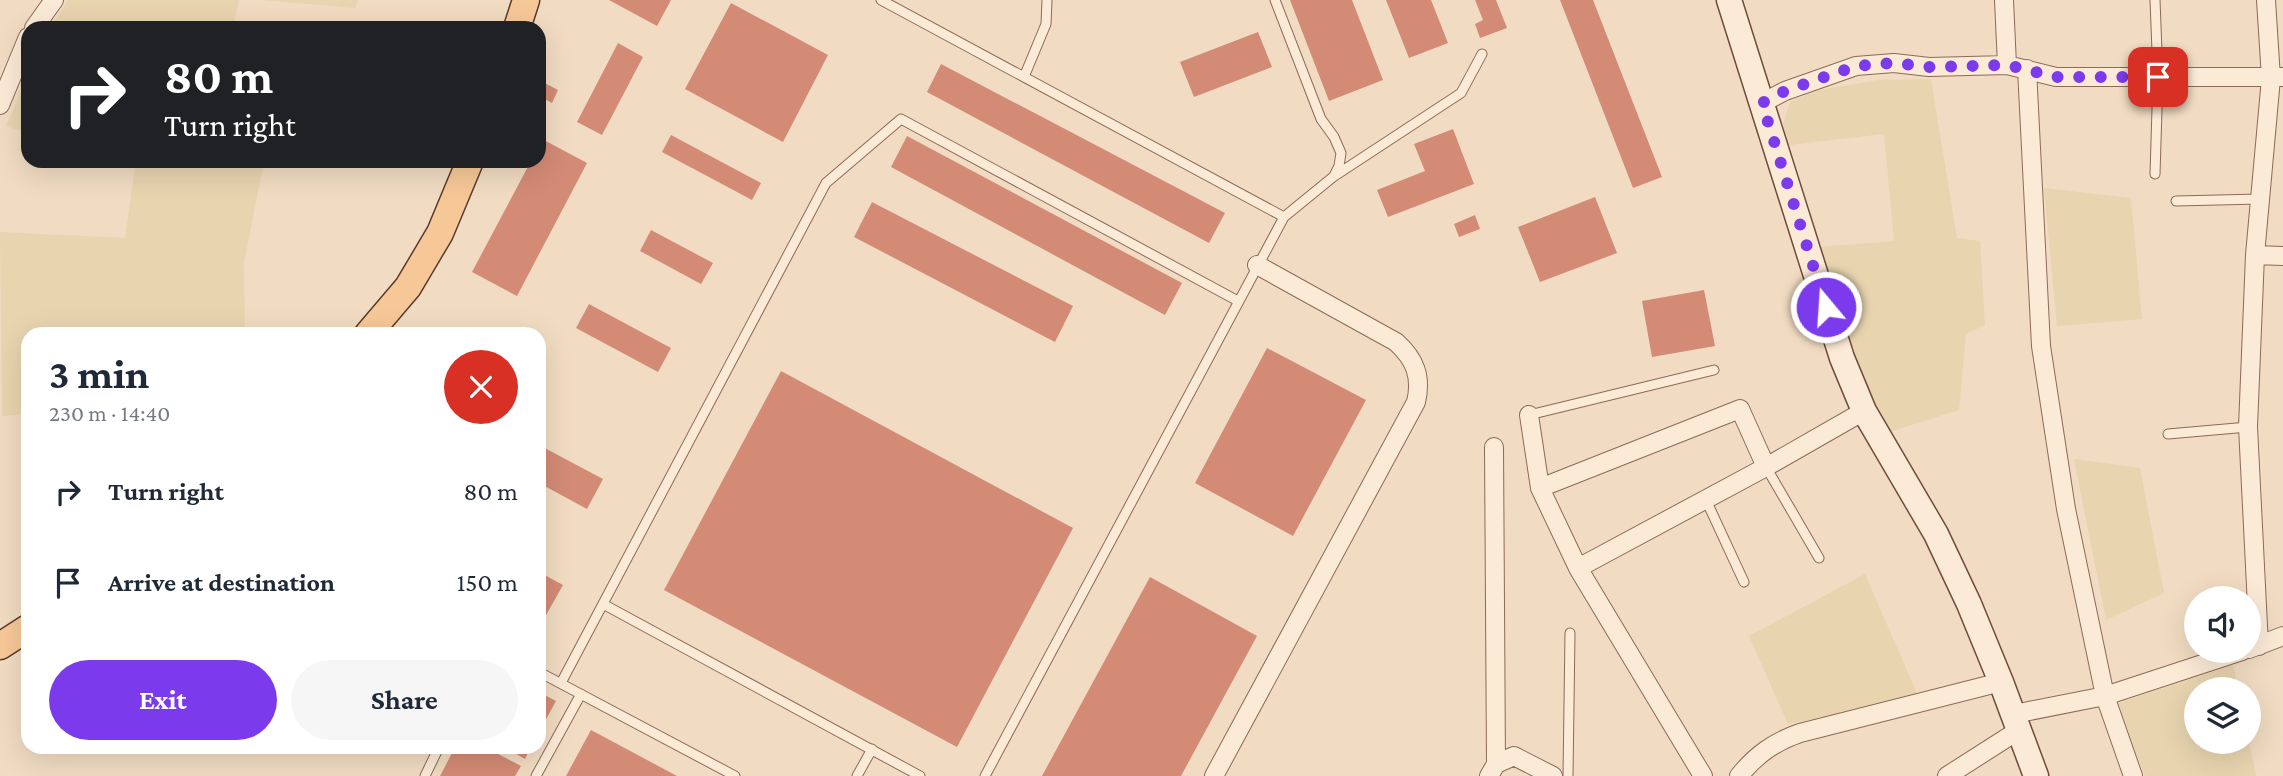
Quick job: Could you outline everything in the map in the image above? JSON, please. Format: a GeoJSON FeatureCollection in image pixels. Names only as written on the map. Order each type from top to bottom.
{"type":"FeatureCollection","features":[{"type":"Feature","properties":{"kind":"main road"},"geometry":{"type":"LineString","coordinates":[[519,21],[526,0]]}},
{"type":"Feature","properties":{"kind":"main road"},"geometry":{"type":"LineString","coordinates":[[1729,0],[1843,358],[1864,411],[1936,534],[1969,604],[2036,776]]}},
{"type":"Feature","properties":{"kind":"main road"},"geometry":{"type":"LineString","coordinates":[[374,327],[408,287],[440,233],[467,168]]}},
{"type":"Feature","properties":{"kind":"main road"},"geometry":{"type":"LineString","coordinates":[[0,646],[21,632]]}},
{"type":"Feature","properties":{"kind":"street"},"geometry":{"type":"LineString","coordinates":[[39,21],[54,0]]}},
{"type":"Feature","properties":{"kind":"street"},"geometry":{"type":"LineString","coordinates":[[2004,0],[2007,65]]}},
{"type":"Feature","properties":{"kind":"street"},"geometry":{"type":"LineString","coordinates":[[2249,586],[2248,427],[2255,255],[2277,77],[2266,0]]}},
{"type":"Feature","properties":{"kind":"street"},"geometry":{"type":"LineString","coordinates":[[0,105],[21,54]]}},
{"type":"Feature","properties":{"kind":"street"},"geometry":{"type":"LineString","coordinates":[[1762,103],[1785,91],[1856,66],[1894,63],[1929,67],[2007,65],[2056,77],[2277,77]]}},
{"type":"Feature","properties":{"kind":"street"},"geometry":{"type":"LineString","coordinates":[[2027,69],[2041,346],[2066,509],[2105,696],[2133,776]]}},
{"type":"Feature","properties":{"kind":"street"},"geometry":{"type":"LineString","coordinates":[[2255,255],[2283,256]]}},
{"type":"Feature","properties":{"kind":"street"},"geometry":{"type":"LineString","coordinates":[[1214,776],[1416,402],[1418,393],[1414,363],[1396,342],[1257,265]]}},
{"type":"Feature","properties":{"kind":"street"},"geometry":{"type":"LineString","coordinates":[[1540,488],[1740,409],[1766,467]]}},
{"type":"Feature","properties":{"kind":"street"},"geometry":{"type":"LineString","coordinates":[[1578,568],[1864,411]]}},
{"type":"Feature","properties":{"kind":"street"},"geometry":{"type":"LineString","coordinates":[[1529,415],[1540,488],[1578,568],[1703,776]]}},
{"type":"Feature","properties":{"kind":"street"},"geometry":{"type":"LineString","coordinates":[[1492,770],[1494,447]]}},
{"type":"Feature","properties":{"kind":"street"},"geometry":{"type":"LineString","coordinates":[[2261,644],[2283,636]]}},
{"type":"Feature","properties":{"kind":"street"},"geometry":{"type":"LineString","coordinates":[[1947,776],[2016,722],[2205,663]]}},
{"type":"Feature","properties":{"kind":"street"},"geometry":{"type":"LineString","coordinates":[[1739,776],[1764,750],[1800,733],[2001,682]]}},
{"type":"Feature","properties":{"kind":"street"},"geometry":{"type":"LineString","coordinates":[[1492,770],[1514,756],[1553,776]]}},
{"type":"Feature","properties":{"kind":"lane"},"geometry":{"type":"LineString","coordinates":[[881,0],[1284,217]]}},
{"type":"Feature","properties":{"kind":"lane"},"geometry":{"type":"LineString","coordinates":[[1024,77],[1046,24],[1047,0]]}},
{"type":"Feature","properties":{"kind":"lane"},"geometry":{"type":"LineString","coordinates":[[1275,0],[1321,119],[1334,137],[1340,153],[1339,166],[1333,177]]}},
{"type":"Feature","properties":{"kind":"lane"},"geometry":{"type":"LineString","coordinates":[[2155,0],[2158,77],[2155,174]]}},
{"type":"Feature","properties":{"kind":"lane"},"geometry":{"type":"LineString","coordinates":[[985,776],[1284,217],[1333,177],[1461,93],[1482,54]]}},
{"type":"Feature","properties":{"kind":"lane"},"geometry":{"type":"LineString","coordinates":[[561,683],[827,183],[901,119],[1238,301]]}},
{"type":"Feature","properties":{"kind":"lane"},"geometry":{"type":"LineString","coordinates":[[2176,201],[2260,199]]}},
{"type":"Feature","properties":{"kind":"lane"},"geometry":{"type":"LineString","coordinates":[[1529,415],[1714,370]]}},
{"type":"Feature","properties":{"kind":"lane"},"geometry":{"type":"LineString","coordinates":[[2168,434],[2248,427]]}},
{"type":"Feature","properties":{"kind":"lane"},"geometry":{"type":"LineString","coordinates":[[1766,467],[1819,558]]}},
{"type":"Feature","properties":{"kind":"lane"},"geometry":{"type":"LineString","coordinates":[[1706,500],[1744,582]]}},
{"type":"Feature","properties":{"kind":"lane"},"geometry":{"type":"LineString","coordinates":[[603,604],[920,776]]}},
{"type":"Feature","properties":{"kind":"lane"},"geometry":{"type":"LineString","coordinates":[[1568,776],[1570,633]]}},
{"type":"Feature","properties":{"kind":"lane"},"geometry":{"type":"LineString","coordinates":[[546,676],[735,776]]}},
{"type":"Feature","properties":{"kind":"lane"},"geometry":{"type":"LineString","coordinates":[[536,776],[581,694]]}},
{"type":"Feature","properties":{"kind":"lane"},"geometry":{"type":"LineString","coordinates":[[856,776],[872,749]]}},
{"type":"Feature","properties":{"kind":"lane"},"geometry":{"type":"LineString","coordinates":[[425,776],[436,754]]}},
{"type":"Feature","properties":{"kind":"shaded area"},"geometry":{"type":"Polygon","coordinates":[[[68,0],[239,0],[234,21],[54,21],[68,0]]]}},
{"type":"Feature","properties":{"kind":"shaded area"},"geometry":{"type":"Polygon","coordinates":[[[260,0],[358,0],[355,8],[260,0]]]}},
{"type":"Feature","properties":{"kind":"shaded area"},"geometry":{"type":"Polygon","coordinates":[[[1931,79],[1957,238],[1980,241],[1985,325],[1966,334],[1959,410],[1886,433],[1861,386],[1819,247],[1894,241],[1884,134],[1789,145],[1783,125],[1790,102],[1818,90],[1878,80],[1931,79]]]}},
{"type":"Feature","properties":{"kind":"shaded area"},"geometry":{"type":"Polygon","coordinates":[[[21,91],[21,131],[6,126],[21,91]]]}},
{"type":"Feature","properties":{"kind":"shaded area"},"geometry":{"type":"Polygon","coordinates":[[[135,168],[263,168],[244,263],[245,327],[21,327],[21,415],[2,416],[0,232],[125,238],[135,168]]]}},
{"type":"Feature","properties":{"kind":"shaded area"},"geometry":{"type":"Polygon","coordinates":[[[2044,188],[2131,198],[2142,319],[2057,326],[2044,188]]]}},
{"type":"Feature","properties":{"kind":"shaded area"},"geometry":{"type":"Polygon","coordinates":[[[2074,459],[2140,468],[2164,593],[2106,620],[2074,459]]]}},
{"type":"Feature","properties":{"kind":"shaded area"},"geometry":{"type":"Polygon","coordinates":[[[1865,574],[1919,698],[1788,724],[1749,636],[1865,574]]]}},
{"type":"Feature","properties":{"kind":"shaded area"},"geometry":{"type":"Polygon","coordinates":[[[2233,665],[2236,677],[2197,677],[2233,665]]]}},
{"type":"Feature","properties":{"kind":"shaded area"},"geometry":{"type":"Polygon","coordinates":[[[2184,681],[2184,754],[2252,754],[2256,776],[2145,776],[2116,704],[2184,681]]]}},
{"type":"Feature","properties":{"kind":"building"},"geometry":{"type":"Polygon","coordinates":[[[609,0],[671,0],[657,26],[609,0]]]}},
{"type":"Feature","properties":{"kind":"building"},"geometry":{"type":"Polygon","coordinates":[[[1290,0],[1352,0],[1383,80],[1329,101],[1290,0]]]}},
{"type":"Feature","properties":{"kind":"building"},"geometry":{"type":"Polygon","coordinates":[[[1386,0],[1431,0],[1448,43],[1409,58],[1386,0]]]}},
{"type":"Feature","properties":{"kind":"building"},"geometry":{"type":"Polygon","coordinates":[[[1475,0],[1496,0],[1507,28],[1480,38],[1475,24],[1483,20],[1475,0]]]}},
{"type":"Feature","properties":{"kind":"building"},"geometry":{"type":"Polygon","coordinates":[[[1560,0],[1593,0],[1662,177],[1633,188],[1560,0]]]}},
{"type":"Feature","properties":{"kind":"building"},"geometry":{"type":"Polygon","coordinates":[[[731,3],[828,55],[783,142],[685,89],[731,3]]]}},
{"type":"Feature","properties":{"kind":"building"},"geometry":{"type":"Polygon","coordinates":[[[1258,32],[1272,67],[1194,97],[1180,62],[1258,32]]]}},
{"type":"Feature","properties":{"kind":"building"},"geometry":{"type":"Polygon","coordinates":[[[618,43],[643,57],[602,135],[577,122],[618,43]]]}},
{"type":"Feature","properties":{"kind":"building"},"geometry":{"type":"Polygon","coordinates":[[[941,64],[1225,213],[1209,243],[927,92],[941,64]]]}},
{"type":"Feature","properties":{"kind":"building"},"geometry":{"type":"Polygon","coordinates":[[[546,84],[558,90],[552,103],[546,100],[546,84]]]}},
{"type":"Feature","properties":{"kind":"building"},"geometry":{"type":"Polygon","coordinates":[[[1453,129],[1474,184],[1388,217],[1377,190],[1425,171],[1414,144],[1453,129]]]}},
{"type":"Feature","properties":{"kind":"building"},"geometry":{"type":"Polygon","coordinates":[[[671,135],[761,183],[752,200],[662,152],[671,135]]]}},
{"type":"Feature","properties":{"kind":"building"},"geometry":{"type":"Polygon","coordinates":[[[907,136],[1182,283],[1165,315],[891,167],[907,136]]]}},
{"type":"Feature","properties":{"kind":"building"},"geometry":{"type":"Polygon","coordinates":[[[546,141],[587,163],[517,296],[472,272],[527,168],[546,168],[546,141]]]}},
{"type":"Feature","properties":{"kind":"building"},"geometry":{"type":"Polygon","coordinates":[[[1595,197],[1617,253],[1540,282],[1518,227],[1595,197]]]}},
{"type":"Feature","properties":{"kind":"building"},"geometry":{"type":"Polygon","coordinates":[[[872,202],[1073,306],[1055,342],[854,237],[872,202]]]}},
{"type":"Feature","properties":{"kind":"building"},"geometry":{"type":"Polygon","coordinates":[[[1475,215],[1480,229],[1459,237],[1454,224],[1475,215]]]}},
{"type":"Feature","properties":{"kind":"building"},"geometry":{"type":"Polygon","coordinates":[[[651,230],[713,263],[701,284],[640,251],[651,230]]]}},
{"type":"Feature","properties":{"kind":"building"},"geometry":{"type":"Polygon","coordinates":[[[1704,290],[1715,346],[1652,357],[1642,301],[1704,290]]]}},
{"type":"Feature","properties":{"kind":"building"},"geometry":{"type":"Polygon","coordinates":[[[589,304],[671,348],[658,372],[576,328],[589,304]]]}},
{"type":"Feature","properties":{"kind":"building"},"geometry":{"type":"Polygon","coordinates":[[[1267,348],[1366,400],[1293,536],[1195,483],[1267,348]]]}},
{"type":"Feature","properties":{"kind":"building"},"geometry":{"type":"Polygon","coordinates":[[[781,371],[1073,528],[957,747],[664,590],[781,371]]]}},
{"type":"Feature","properties":{"kind":"building"},"geometry":{"type":"Polygon","coordinates":[[[546,449],[603,479],[587,509],[546,487],[546,449]]]}},
{"type":"Feature","properties":{"kind":"building"},"geometry":{"type":"Polygon","coordinates":[[[546,576],[563,585],[546,615],[546,576]]]}},
{"type":"Feature","properties":{"kind":"building"},"geometry":{"type":"Polygon","coordinates":[[[1150,577],[1257,636],[1181,776],[1042,776],[1150,577]]]}},
{"type":"Feature","properties":{"kind":"building"},"geometry":{"type":"Polygon","coordinates":[[[546,696],[556,701],[546,719],[546,696]]]}},
{"type":"Feature","properties":{"kind":"building"},"geometry":{"type":"Polygon","coordinates":[[[591,730],[677,776],[566,776],[591,730]]]}},
{"type":"Feature","properties":{"kind":"building"},"geometry":{"type":"Polygon","coordinates":[[[451,754],[498,754],[521,766],[515,776],[440,776],[451,754]]]}},
{"type":"Feature","properties":{"kind":"route"},"geometry":{"type":"LineString","coordinates":[[1826,307],[1762,103],[1785,91],[1856,66],[1894,63],[1929,67],[2007,65],[2056,77],[2158,77]]}}]}
